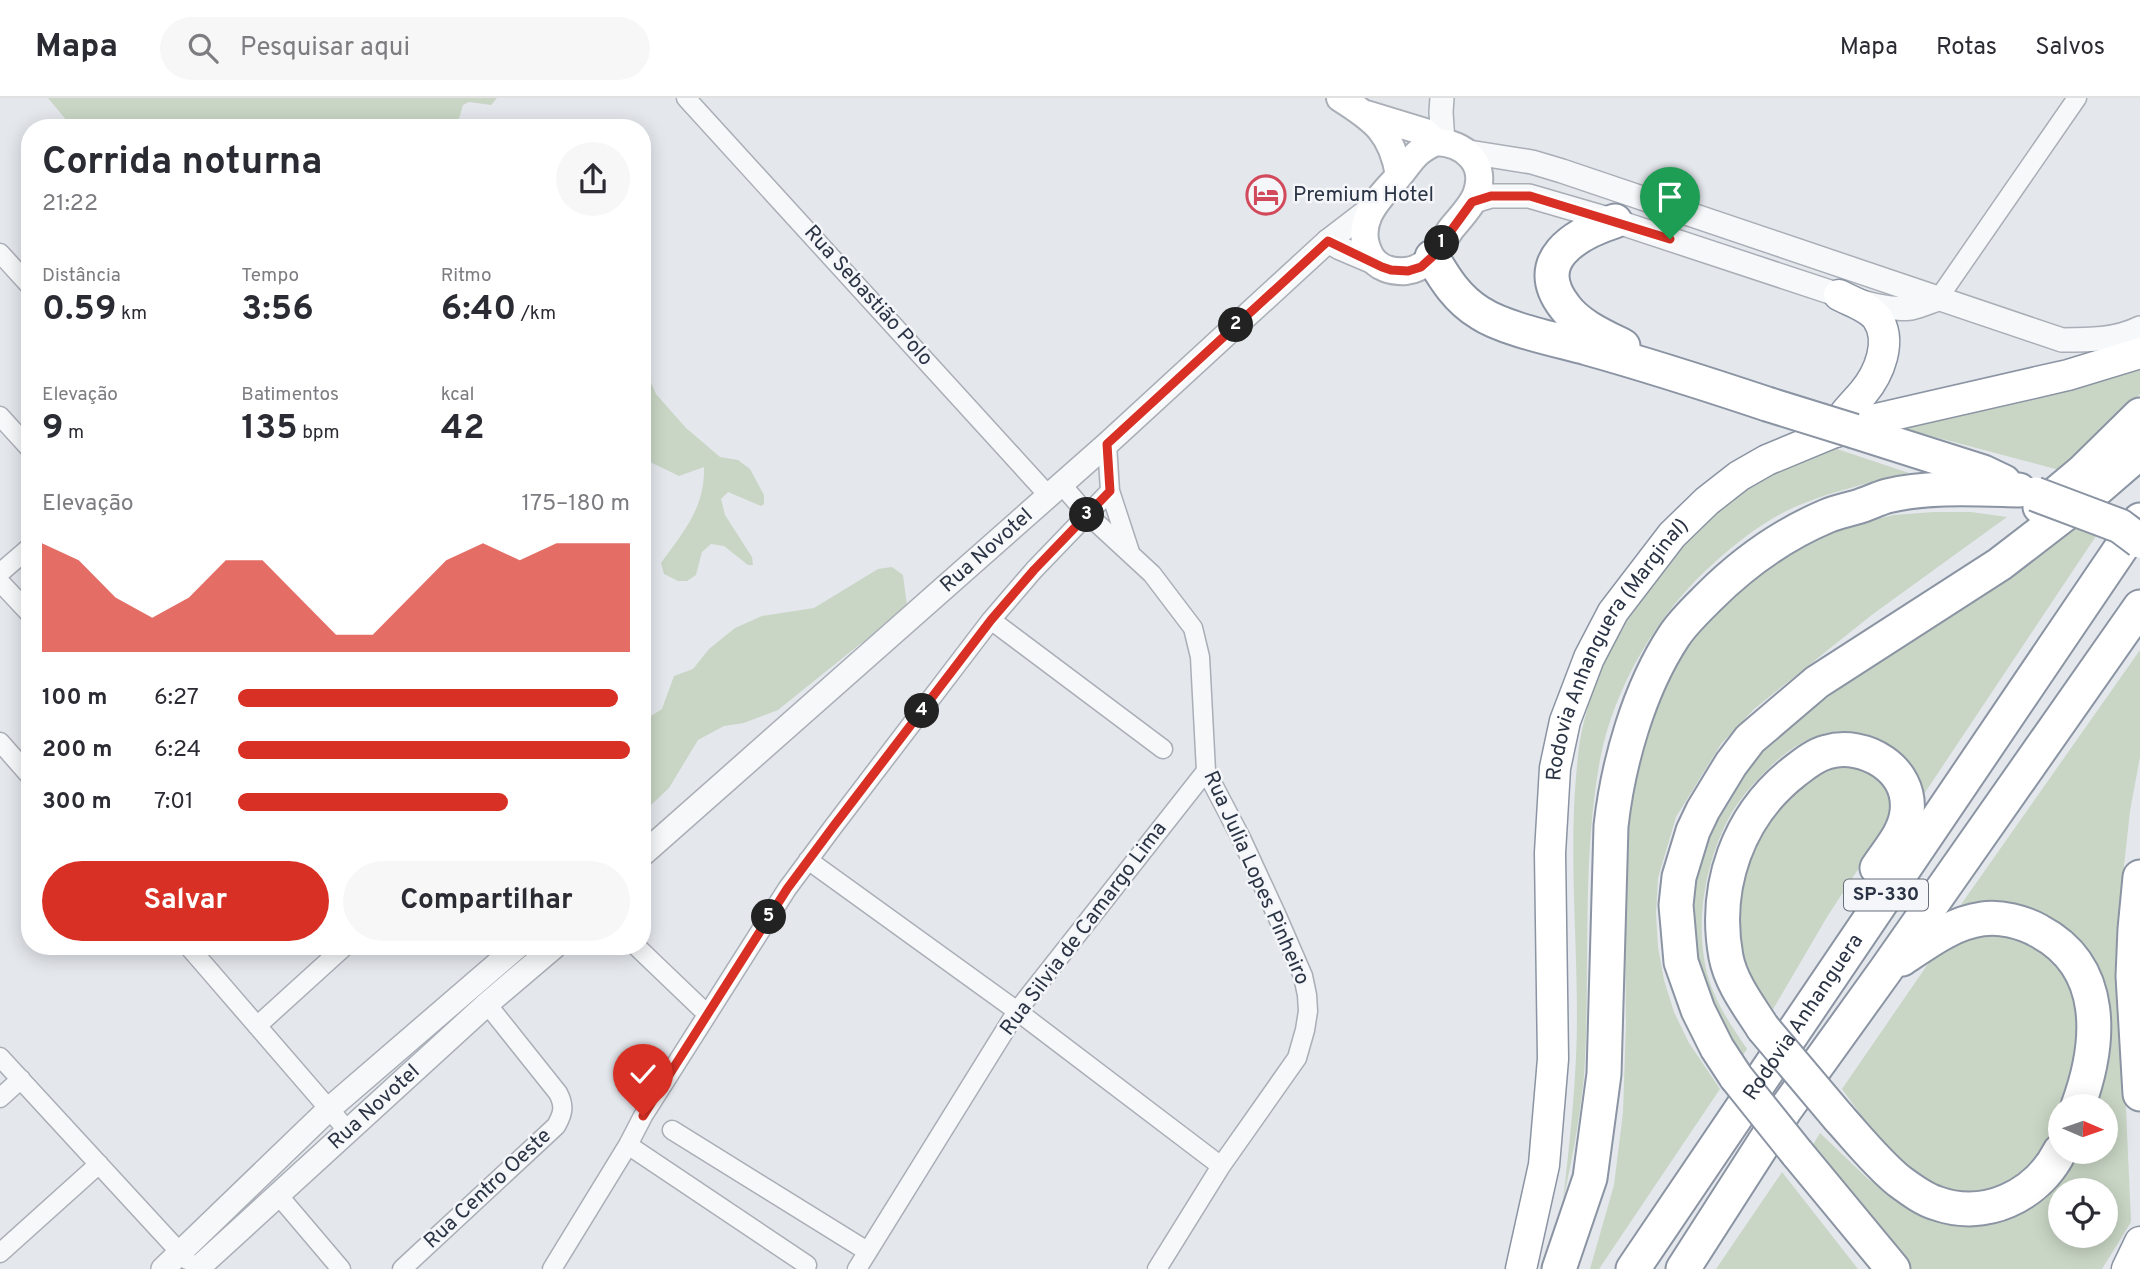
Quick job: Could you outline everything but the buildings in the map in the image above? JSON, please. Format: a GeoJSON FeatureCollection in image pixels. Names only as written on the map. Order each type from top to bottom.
{"type":"FeatureCollection","features":[{"type":"Feature","properties":{"kind":"highway"},"geometry":{"type":"LineString","coordinates":[[1615,221],[1580,235],[1566,246],[1553,266],[1551,280],[1566,309],[1591,329],[1664,370]]}},
{"type":"Feature","properties":{"kind":"highway"},"geometry":{"type":"LineString","coordinates":[[1432,257],[1449,286],[1463,302],[1483,316],[1512,327],[1664,370],[1983,472],[2019,490],[2120,526],[2140,541]]}},
{"type":"Feature","properties":{"kind":"highway"},"geometry":{"type":"LineString","coordinates":[[1836,432],[1841,417],[1866,390],[1877,373],[1884,338],[1877,317],[1839,295]]}},
{"type":"Feature","properties":{"kind":"highway","name":"Rodovia Anhanguera (Marginal)"},"geometry":{"type":"LineString","coordinates":[[1521,1269],[1544,1165],[1553,1059],[1550,916],[1555,768],[1565,720],[1589,658],[1613,612],[1672,535],[1707,501],[1739,476],[1767,460],[1854,424],[2068,375],[2140,354]]}},
{"type":"Feature","properties":{"kind":"highway"},"geometry":{"type":"LineString","coordinates":[[1867,651],[1884,628],[1903,610],[2008,534],[2082,471],[2140,415]]}},
{"type":"Feature","properties":{"kind":"highway"},"geometry":{"type":"LineString","coordinates":[[1893,1269],[1797,1153],[1749,1077],[1717,1048],[1698,1010],[1681,962],[1676,905],[1679,877],[1686,853],[1703,810],[1750,739],[1817,682],[2000,564],[2096,490],[2140,452]]}},
{"type":"Feature","properties":{"kind":"highway"},"geometry":{"type":"LineString","coordinates":[[1559,1269],[1590,1178],[1604,1074],[1611,826],[1615,787],[1632,727],[1660,660],[1675,635],[1698,608],[1749,561],[1776,542],[1828,515],[1887,496],[1912,492],[1966,488],[2019,490]]}},
{"type":"Feature","properties":{"kind":"highway","name":"Rodovia Anhanguera"},"geometry":{"type":"LineString","coordinates":[[1633,1269],[1749,1077],[2140,520]]}},
{"type":"Feature","properties":{"kind":"highway","name":"Rodovia Anhanguera"},"geometry":{"type":"LineString","coordinates":[[1683,1269],[1785,1110],[2140,607]]}},
{"type":"Feature","properties":{"kind":"highway"},"geometry":{"type":"LineString","coordinates":[[1749,1077],[1772,1039],[1787,1015],[1822,948],[1902,831],[1908,801],[1900,780],[1890,766],[1878,757],[1842,750],[1825,752],[1784,779],[1752,815],[1735,849],[1726,884],[1723,922],[1726,958],[1739,991],[1763,1028],[1772,1039],[1839,1118],[1898,1180],[1935,1203],[1954,1208],[1990,1207],[2016,1198],[2046,1173],[2052,1164]]}},
{"type":"Feature","properties":{"kind":"highway"},"geometry":{"type":"LineString","coordinates":[[2140,877],[2134,929],[2133,975],[2140,1094]]}},
{"type":"Feature","properties":{"kind":"highway"},"geometry":{"type":"LineString","coordinates":[[1885,971],[1941,933],[1982,919],[2004,919],[2020,923],[2050,937],[2077,961],[2093,1002],[2095,1020],[2092,1051],[2083,1094]]}},
{"type":"Feature","properties":{"kind":"highway"},"geometry":{"type":"LineString","coordinates":[[1700,1269],[1741,1176]]}},
{"type":"Feature","properties":{"kind":"highway"},"geometry":{"type":"LineString","coordinates":[[2127,1269],[2140,1242]]}},
{"type":"Feature","properties":{"kind":"main road"},"geometry":{"type":"LineString","coordinates":[[1340,98],[1366,114],[1425,132],[1440,142],[1456,145],[1469,152],[1477,166],[1477,194],[1432,257],[1421,267],[1408,271],[1391,270],[1373,262],[1364,241],[1364,226],[1371,208],[1412,156],[1423,148],[1440,142]]}},
{"type":"Feature","properties":{"kind":"main road"},"geometry":{"type":"LineString","coordinates":[[1366,114],[1389,141],[1399,175]]}},
{"type":"Feature","properties":{"kind":"street","name":"Rua Sebastião Polo"},"geometry":{"type":"LineString","coordinates":[[686,98],[1055,490]]}},
{"type":"Feature","properties":{"kind":"street"},"geometry":{"type":"LineString","coordinates":[[1440,142],[1442,98]]}},
{"type":"Feature","properties":{"kind":"street"},"geometry":{"type":"LineString","coordinates":[[1472,202],[1491,196],[1530,196],[1615,221],[1839,295],[1897,309],[1912,307],[1937,299],[2077,98]]}},
{"type":"Feature","properties":{"kind":"street"},"geometry":{"type":"LineString","coordinates":[[1469,152],[1532,162],[1562,171],[2062,340],[2104,339],[2140,328]]}},
{"type":"Feature","properties":{"kind":"street","name":"Rua Novotel"},"geometry":{"type":"LineString","coordinates":[[651,847],[1107,444],[1328,241],[1371,208]]}},
{"type":"Feature","properties":{"kind":"street"},"geometry":{"type":"LineString","coordinates":[[1328,241],[1373,262]]}},
{"type":"Feature","properties":{"kind":"street"},"geometry":{"type":"LineString","coordinates":[[0,253],[21,276]]}},
{"type":"Feature","properties":{"kind":"street"},"geometry":{"type":"LineString","coordinates":[[0,416],[21,439]]}},
{"type":"Feature","properties":{"kind":"street","name":"Rua Julia Lopes Pinheiro"},"geometry":{"type":"LineString","coordinates":[[1107,444],[1110,491],[1130,552]]}},
{"type":"Feature","properties":{"kind":"street","name":"Rua Julia Lopes Pinheiro"},"geometry":{"type":"LineString","coordinates":[[1055,490],[1087,514],[1152,573],[1193,628],[1200,657],[1206,771],[1241,838],[1303,976],[1307,995],[1306,1030],[1297,1058],[1221,1166],[1157,1269]]}},
{"type":"Feature","properties":{"kind":"street"},"geometry":{"type":"LineString","coordinates":[[552,1269],[643,1116],[787,889],[991,620],[1034,570],[1110,491]]}},
{"type":"Feature","properties":{"kind":"street"},"geometry":{"type":"LineString","coordinates":[[0,573],[21,555]]}},
{"type":"Feature","properties":{"kind":"street"},"geometry":{"type":"LineString","coordinates":[[0,582],[21,604]]}},
{"type":"Feature","properties":{"kind":"street"},"geometry":{"type":"LineString","coordinates":[[991,620],[1163,749]]}},
{"type":"Feature","properties":{"kind":"street"},"geometry":{"type":"LineString","coordinates":[[0,742],[21,766]]}},
{"type":"Feature","properties":{"kind":"street","name":"Rua Silvia de Camargo Lima"},"geometry":{"type":"LineString","coordinates":[[857,1269],[1017,1011],[1206,771]]}},
{"type":"Feature","properties":{"kind":"street"},"geometry":{"type":"LineString","coordinates":[[808,860],[1017,1011],[1221,1166]]}},
{"type":"Feature","properties":{"kind":"street"},"geometry":{"type":"LineString","coordinates":[[196,955],[348,1131]]}},
{"type":"Feature","properties":{"kind":"street"},"geometry":{"type":"LineString","coordinates":[[257,1026],[335,955]]}},
{"type":"Feature","properties":{"kind":"street","name":"Rua Novotel"},"geometry":{"type":"LineString","coordinates":[[191,1263],[329,1110],[508,955]]}},
{"type":"Feature","properties":{"kind":"street","name":"Rua Novotel"},"geometry":{"type":"LineString","coordinates":[[163,1269],[191,1263],[279,1196],[487,1004],[545,955]]}},
{"type":"Feature","properties":{"kind":"street"},"geometry":{"type":"LineString","coordinates":[[645,955],[707,1014]]}},
{"type":"Feature","properties":{"kind":"street","name":"Rua Centro Oeste"},"geometry":{"type":"LineString","coordinates":[[402,1269],[556,1126],[562,1115],[564,1103],[558,1093],[487,1004]]}},
{"type":"Feature","properties":{"kind":"street"},"geometry":{"type":"LineString","coordinates":[[0,1057],[191,1263]]}},
{"type":"Feature","properties":{"kind":"street"},"geometry":{"type":"LineString","coordinates":[[0,1098],[21,1079]]}},
{"type":"Feature","properties":{"kind":"street"},"geometry":{"type":"LineString","coordinates":[[672,1130],[867,1251]]}},
{"type":"Feature","properties":{"kind":"street"},"geometry":{"type":"LineString","coordinates":[[628,1145],[807,1265]]}},
{"type":"Feature","properties":{"kind":"street"},"geometry":{"type":"LineString","coordinates":[[0,1253],[99,1164]]}},
{"type":"Feature","properties":{"kind":"street"},"geometry":{"type":"LineString","coordinates":[[279,1196],[341,1269]]}},
{"type":"Feature","properties":{"kind":"green space"},"geometry":{"type":"Polygon","coordinates":[[[48,98],[497,98],[491,105],[469,102],[463,105],[459,119],[66,119],[48,98]]]}},
{"type":"Feature","properties":{"kind":"green space"},"geometry":{"type":"Polygon","coordinates":[[[2140,364],[2140,394],[2067,472],[1901,428],[2140,364]]]}},
{"type":"Feature","properties":{"kind":"green space"},"geometry":{"type":"Polygon","coordinates":[[[651,383],[656,394],[686,428],[720,457],[738,460],[750,469],[764,495],[764,504],[761,506],[728,492],[721,499],[725,515],[752,557],[753,565],[748,565],[724,546],[711,544],[702,552],[696,575],[687,581],[678,581],[664,574],[661,563],[697,507],[704,467],[679,476],[651,462],[651,383]]]}},
{"type":"Feature","properties":{"kind":"green space"},"geometry":{"type":"Polygon","coordinates":[[[1831,447],[1909,473],[1841,490],[1802,504],[1767,522],[1735,545],[1675,603],[1642,652],[1616,705],[1600,760],[1594,799],[1588,878],[1584,1076],[1563,1201],[1577,1039],[1573,854],[1575,789],[1586,713],[1601,671],[1622,629],[1677,552],[1710,518],[1745,489],[1782,466],[1831,447]]]}},
{"type":"Feature","properties":{"kind":"green space"},"geometry":{"type":"Polygon","coordinates":[[[1971,512],[2007,517],[1873,614],[1754,709],[1721,744],[1676,817],[1658,878],[1658,947],[1674,1012],[1689,1043],[1720,1089],[1599,1269],[1590,1269],[1614,1185],[1623,1113],[1626,1023],[1621,858],[1628,790],[1660,690],[1686,645],[1722,603],[1753,574],[1822,535],[1850,525],[1894,515],[1971,512]]]}},
{"type":"Feature","properties":{"kind":"green space"},"geometry":{"type":"Polygon","coordinates":[[[2068,524],[2096,536],[1916,806],[1904,766],[1895,750],[1872,736],[1842,731],[1809,739],[1789,751],[1755,782],[1731,814],[1709,870],[1702,910],[1702,930],[1706,969],[1713,991],[1728,1021],[1747,1049],[1736,1066],[1709,1020],[1686,923],[1696,851],[1744,768],[1820,703],[2068,524]]]}},
{"type":"Feature","properties":{"kind":"green space"},"geometry":{"type":"Polygon","coordinates":[[[892,567],[903,575],[907,606],[914,615],[860,644],[778,710],[744,723],[724,726],[698,740],[669,788],[651,805],[651,716],[662,709],[674,676],[693,669],[709,649],[735,628],[762,616],[814,608],[878,569],[892,567]]]}},
{"type":"Feature","properties":{"kind":"green space"},"geometry":{"type":"Polygon","coordinates":[[[2140,650],[2140,757],[2130,811],[2120,903],[2131,1222],[2118,1243],[2118,1178],[2048,1178],[2048,1248],[2115,1248],[2102,1269],[1908,1269],[1809,1151],[1820,1133],[1868,1179],[1902,1201],[1974,1220],[2053,1164],[2118,1164],[2118,1094],[2090,1094],[2094,968],[1955,913],[2140,650]]]}},
{"type":"Feature","properties":{"kind":"green space"},"geometry":{"type":"Polygon","coordinates":[[[1859,763],[1884,780],[1892,803],[1885,828],[1827,917],[1769,1016],[1739,954],[1737,887],[1760,822],[1814,770],[1859,763]]]}},
{"type":"Feature","properties":{"kind":"green space"},"geometry":{"type":"Polygon","coordinates":[[[1990,930],[2017,933],[2062,960],[2082,1004],[2071,1094],[2048,1094],[2048,1148],[2005,1191],[1948,1195],[1920,1181],[1881,1143],[1842,1089],[1932,958],[1963,938],[1990,930]]]}},
{"type":"Feature","properties":{"kind":"green space"},"geometry":{"type":"Polygon","coordinates":[[[1782,1172],[1858,1269],[1716,1269],[1782,1172]]]}},
{"type":"Feature","properties":{"kind":"place","name":"Premium Hotel"},"geometry":{"type":"Point","coordinates":[1266,195]}},
{"type":"Feature","properties":{"kind":"route"},"geometry":{"type":"LineString","coordinates":[[643,1116],[787,889],[833,827],[991,620],[1034,570],[1110,491],[1107,444],[1328,241],[1382,267],[1408,271],[1421,267],[1432,257],[1472,202],[1501,195],[1530,196],[1670,239]]}}]}
